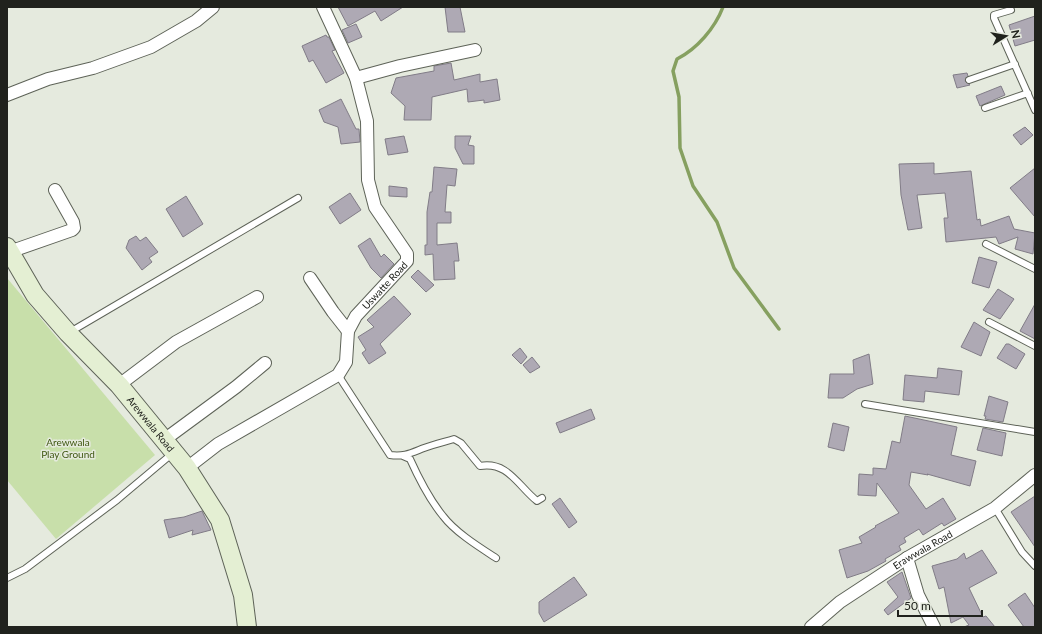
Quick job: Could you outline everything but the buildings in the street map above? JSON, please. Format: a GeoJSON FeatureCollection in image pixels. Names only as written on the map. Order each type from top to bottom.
{"type":"FeatureCollection","features":[{"type":"Feature","properties":{"kind":"street"},"geometry":{"type":"LineString","coordinates":[[7,94],[48,78],[93,68],[151,47],[196,21],[213,7]]}},
{"type":"Feature","properties":{"kind":"street","name":"Uswatte Road"},"geometry":{"type":"LineString","coordinates":[[323,7],[356,78],[367,120],[368,180],[376,207],[407,254],[407,261],[356,316],[348,331],[346,362],[338,375]]}},
{"type":"Feature","properties":{"kind":"street"},"geometry":{"type":"LineString","coordinates":[[356,78],[400,66],[475,50]]}},
{"type":"Feature","properties":{"kind":"street"},"geometry":{"type":"LineString","coordinates":[[8,249],[74,228],[73,222],[55,190]]}},
{"type":"Feature","properties":{"kind":"street","name":"Arewwala Road"},"geometry":{"type":"LineString","coordinates":[[8,249],[35,294],[68,333],[119,385],[169,446],[187,468],[220,520],[243,595],[247,627]]}},
{"type":"Feature","properties":{"kind":"street"},"geometry":{"type":"LineString","coordinates":[[310,278],[348,331]]}},
{"type":"Feature","properties":{"kind":"street"},"geometry":{"type":"LineString","coordinates":[[119,385],[176,342],[257,297]]}},
{"type":"Feature","properties":{"kind":"street"},"geometry":{"type":"LineString","coordinates":[[169,446],[265,363]]}},
{"type":"Feature","properties":{"kind":"street"},"geometry":{"type":"LineString","coordinates":[[187,468],[218,444],[338,375]]}},
{"type":"Feature","properties":{"kind":"street","name":"Erawwala Road"},"geometry":{"type":"LineString","coordinates":[[810,627],[840,602],[907,558],[995,508],[1035,475]]}},
{"type":"Feature","properties":{"kind":"street"},"geometry":{"type":"LineString","coordinates":[[907,558],[918,595],[934,627]]}},
{"type":"Feature","properties":{"kind":"lane"},"geometry":{"type":"LineString","coordinates":[[1011,10],[994,16],[1035,110]]}},
{"type":"Feature","properties":{"kind":"lane"},"geometry":{"type":"LineString","coordinates":[[970,80],[1015,64]]}},
{"type":"Feature","properties":{"kind":"lane"},"geometry":{"type":"LineString","coordinates":[[985,108],[1028,93]]}},
{"type":"Feature","properties":{"kind":"lane"},"geometry":{"type":"LineString","coordinates":[[68,333],[298,198]]}},
{"type":"Feature","properties":{"kind":"lane"},"geometry":{"type":"LineString","coordinates":[[986,244],[1035,269]]}},
{"type":"Feature","properties":{"kind":"lane"},"geometry":{"type":"LineString","coordinates":[[989,322],[1035,346]]}},
{"type":"Feature","properties":{"kind":"lane"},"geometry":{"type":"LineString","coordinates":[[338,375],[390,455],[403,456],[410,459],[420,482],[443,517],[474,544],[496,558]]}},
{"type":"Feature","properties":{"kind":"lane"},"geometry":{"type":"LineString","coordinates":[[865,404],[1035,432]]}},
{"type":"Feature","properties":{"kind":"lane"},"geometry":{"type":"LineString","coordinates":[[403,456],[454,439],[461,443],[480,466],[491,464],[509,473],[527,494],[537,501],[542,498]]}},
{"type":"Feature","properties":{"kind":"lane"},"geometry":{"type":"LineString","coordinates":[[7,578],[25,569],[117,500],[169,446]]}},
{"type":"Feature","properties":{"kind":"lane"},"geometry":{"type":"LineString","coordinates":[[995,508],[1022,552],[1035,566]]}},
{"type":"Feature","properties":{"kind":"green space","name":"Arewwala Play Ground"},"geometry":{"type":"Polygon","coordinates":[[[7,278],[155,455],[56,539],[7,480],[7,278]]]}},
{"type":"Feature","properties":{"kind":"waterway"},"geometry":{"type":"LineString","coordinates":[[723,7],[715,23],[698,44],[692,50],[677,59],[673,71],[679,97],[680,148],[693,186],[717,222],[734,268],[779,329]]}}]}
